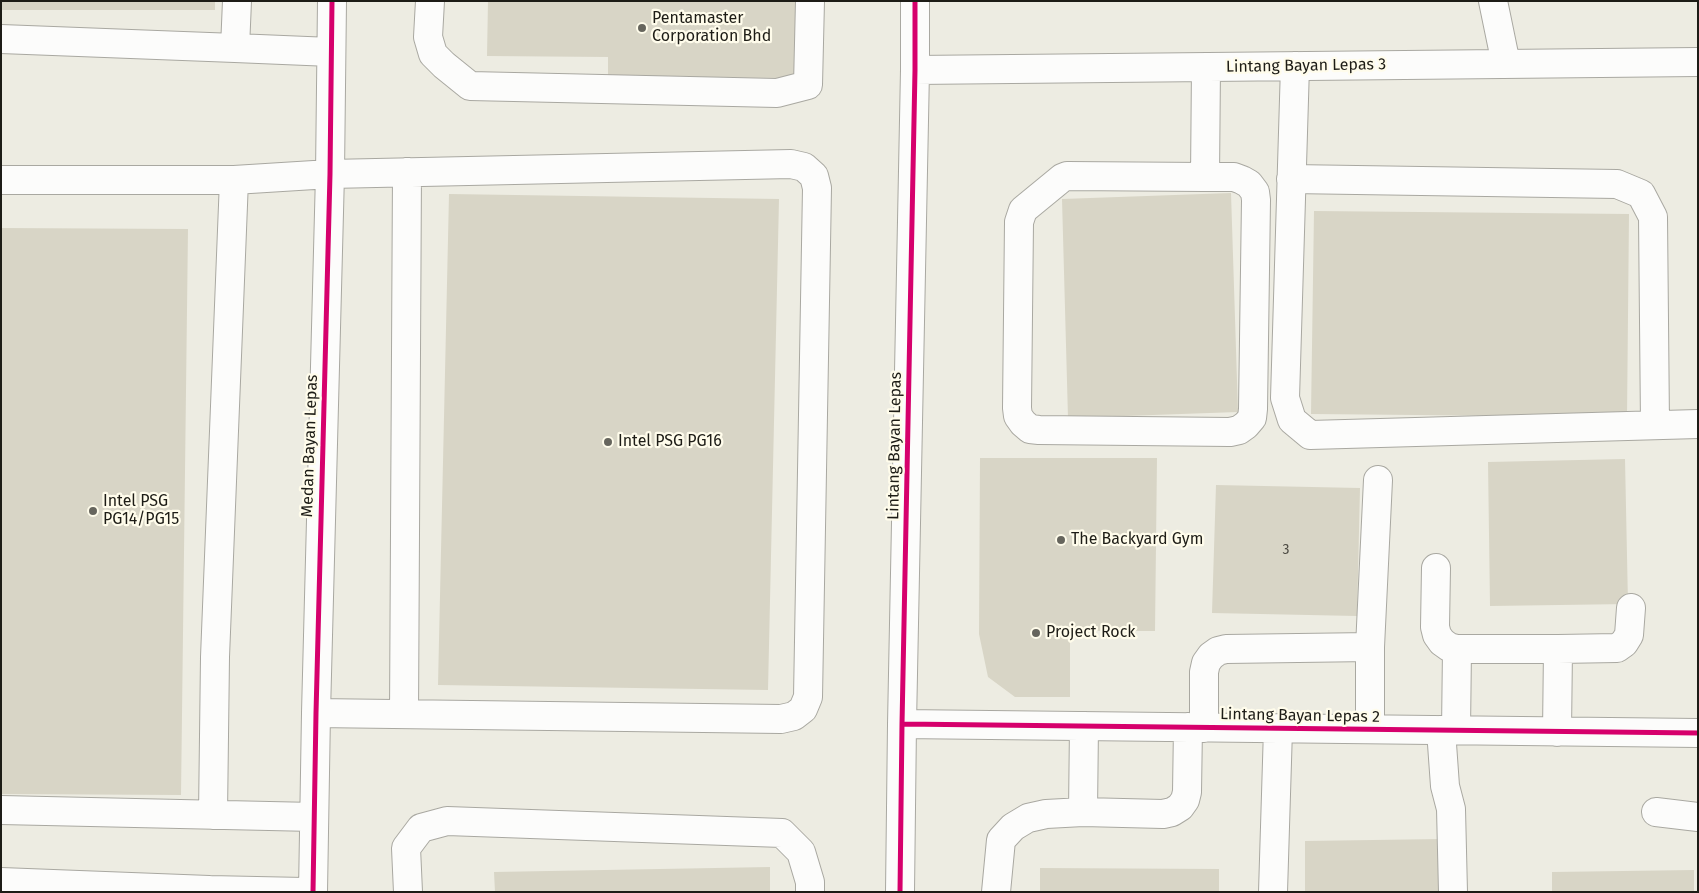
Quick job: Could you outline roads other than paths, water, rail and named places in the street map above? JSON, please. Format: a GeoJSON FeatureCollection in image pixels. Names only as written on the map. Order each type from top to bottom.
{"type":"FeatureCollection","features":[{"type":"Feature","properties":{"kind":"street"},"geometry":{"type":"LineString","coordinates":[[235,48],[237,1]]}},
{"type":"Feature","properties":{"kind":"street","name":"Medan Bayan Lepas"},"geometry":{"type":"LineString","coordinates":[[313,892],[330,174],[332,1]]}},
{"type":"Feature","properties":{"kind":"street"},"geometry":{"type":"LineString","coordinates":[[430,1],[428,37],[433,54],[470,86],[777,93],[808,85],[810,1]]}},
{"type":"Feature","properties":{"kind":"street","name":"Lintang Bayan Lepas"},"geometry":{"type":"LineString","coordinates":[[900,892],[915,1]]}},
{"type":"Feature","properties":{"kind":"street"},"geometry":{"type":"LineString","coordinates":[[1492,1],[1506,64]]}},
{"type":"Feature","properties":{"kind":"street"},"geometry":{"type":"LineString","coordinates":[[1,39],[331,52]]}},
{"type":"Feature","properties":{"kind":"street","name":"Lintang Bayan Lepas 3"},"geometry":{"type":"LineString","coordinates":[[915,70],[1698,62]]}},
{"type":"Feature","properties":{"kind":"street"},"geometry":{"type":"LineString","coordinates":[[1295,66],[1290,179],[1285,398],[1292,420],[1310,434],[1698,424]]}},
{"type":"Feature","properties":{"kind":"street"},"geometry":{"type":"LineString","coordinates":[[1206,67],[1206,177]]}},
{"type":"Feature","properties":{"kind":"street"},"geometry":{"type":"LineString","coordinates":[[1,180],[234,180],[330,174],[791,164],[804,167],[814,176],[817,188],[808,697],[803,708],[794,716],[781,719],[316,713]]}},
{"type":"Feature","properties":{"kind":"street"},"geometry":{"type":"LineString","coordinates":[[404,714],[407,172]]}},
{"type":"Feature","properties":{"kind":"street"},"geometry":{"type":"LineString","coordinates":[[1067,176],[1206,177],[1234,177],[1250,184],[1255,192],[1252,418],[1246,426],[1230,432],[1039,430],[1030,429],[1023,424],[1016,408],[1020,222],[1023,210],[1067,176]]}},
{"type":"Feature","properties":{"kind":"street"},"geometry":{"type":"LineString","coordinates":[[1290,179],[1617,184],[1641,194],[1653,217],[1655,425]]}},
{"type":"Feature","properties":{"kind":"street"},"geometry":{"type":"LineString","coordinates":[[213,814],[214,657],[234,180]]}},
{"type":"Feature","properties":{"kind":"street"},"geometry":{"type":"LineString","coordinates":[[1370,729],[1370,647],[1378,480]]}},
{"type":"Feature","properties":{"kind":"street"},"geometry":{"type":"LineString","coordinates":[[1436,568],[1435,627],[1437,635],[1449,647],[1457,649],[1617,648],[1629,636],[1631,608]]}},
{"type":"Feature","properties":{"kind":"street"},"geometry":{"type":"LineString","coordinates":[[996,892],[1002,840],[1014,827],[1028,818],[1046,814],[1083,812],[1163,814],[1172,812],[1180,807],[1185,800],[1187,792],[1206,663],[1218,651],[1226,649],[1370,647]]}},
{"type":"Feature","properties":{"kind":"street"},"geometry":{"type":"LineString","coordinates":[[1453,892],[1451,809],[1445,786],[1457,649]]}},
{"type":"Feature","properties":{"kind":"street"},"geometry":{"type":"LineString","coordinates":[[1557,732],[1558,649]]}},
{"type":"Feature","properties":{"kind":"street","name":"Lintang Bayan Lepas 2"},"geometry":{"type":"LineString","coordinates":[[902,724],[1698,733]]}},
{"type":"Feature","properties":{"kind":"street"},"geometry":{"type":"LineString","coordinates":[[1083,812],[1084,726]]}},
{"type":"Feature","properties":{"kind":"street"},"geometry":{"type":"LineString","coordinates":[[1274,892],[1278,728]]}},
{"type":"Feature","properties":{"kind":"street"},"geometry":{"type":"LineString","coordinates":[[1,810],[314,817]]}},
{"type":"Feature","properties":{"kind":"street"},"geometry":{"type":"LineString","coordinates":[[1656,812],[1698,817]]}},
{"type":"Feature","properties":{"kind":"street"},"geometry":{"type":"LineString","coordinates":[[408,892],[406,848],[421,828],[446,821],[782,832],[801,852],[810,882],[810,892]]}},
{"type":"Feature","properties":{"kind":"street"},"geometry":{"type":"LineString","coordinates":[[1,882],[209,891],[304,892]]}},
{"type":"Feature","properties":{"kind":"place","name":"Pentamaster Corporation Bhd"},"geometry":{"type":"Point","coordinates":[642,28]}},
{"type":"Feature","properties":{"kind":"place","name":"Intel PSG PG16"},"geometry":{"type":"Point","coordinates":[608,442]}},
{"type":"Feature","properties":{"kind":"place","name":"Intel PSG PG14/PG15"},"geometry":{"type":"Point","coordinates":[93,511]}},
{"type":"Feature","properties":{"kind":"place","name":"The Backyard Gym"},"geometry":{"type":"Point","coordinates":[1061,540]}},
{"type":"Feature","properties":{"kind":"place","name":"Project Rock"},"geometry":{"type":"Point","coordinates":[1036,633]}}]}
